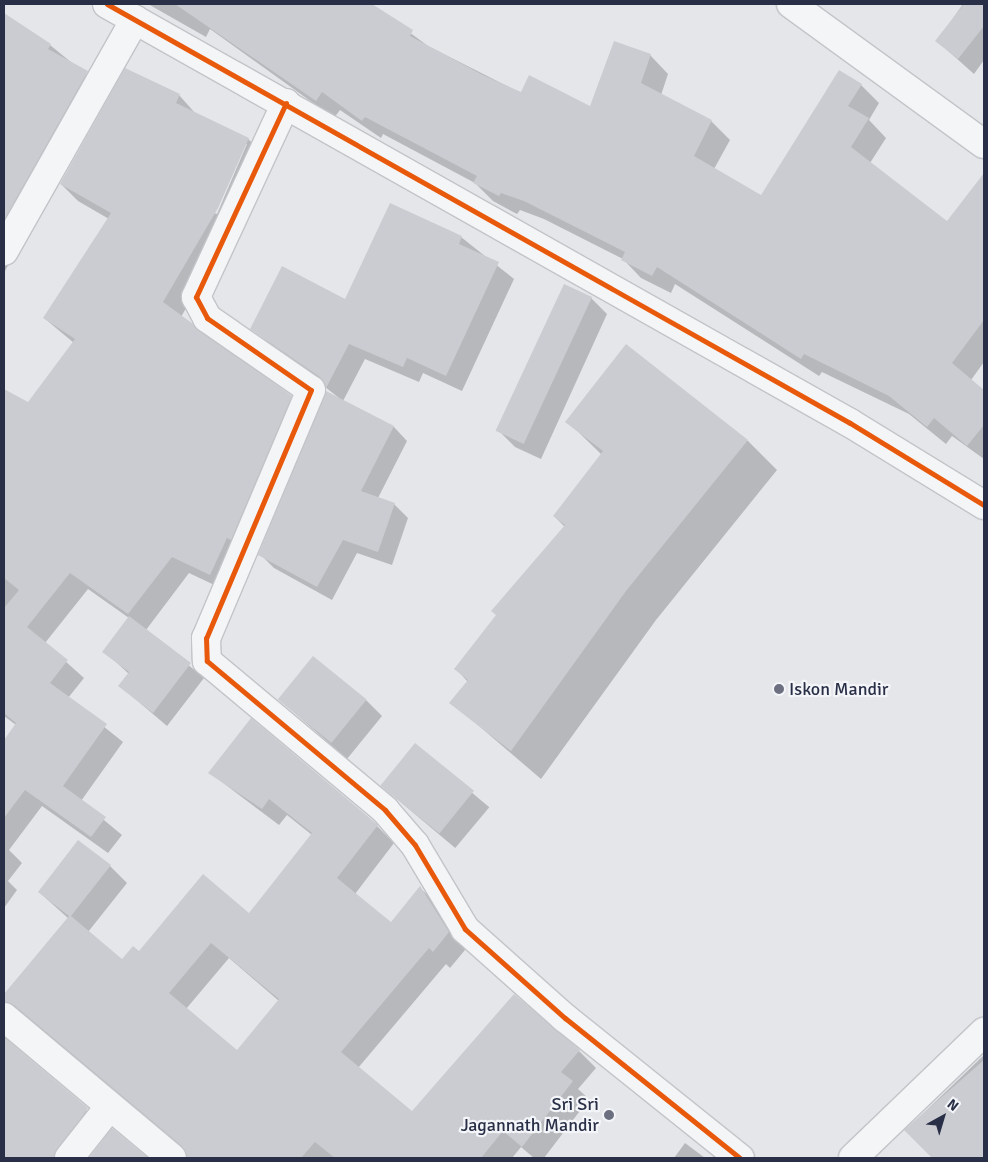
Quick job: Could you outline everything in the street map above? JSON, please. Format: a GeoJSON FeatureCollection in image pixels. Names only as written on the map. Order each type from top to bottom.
{"type":"FeatureCollection","features":[{"type":"Feature","properties":{"kind":"street"},"geometry":{"type":"LineString","coordinates":[[107,4],[286,103],[841,418],[984,505]]}},
{"type":"Feature","properties":{"kind":"street"},"geometry":{"type":"LineString","coordinates":[[791,4],[984,144]]}},
{"type":"Feature","properties":{"kind":"street"},"geometry":{"type":"LineString","coordinates":[[4,251],[135,19]]}},
{"type":"Feature","properties":{"kind":"street"},"geometry":{"type":"LineString","coordinates":[[286,103],[196,297],[207,318],[311,390],[206,638],[207,660],[385,810],[415,845],[465,929],[565,1018],[740,1158]]}},
{"type":"Feature","properties":{"kind":"street"},"geometry":{"type":"LineString","coordinates":[[4,1017],[172,1158]]}},
{"type":"Feature","properties":{"kind":"street"},"geometry":{"type":"LineString","coordinates":[[854,1158],[984,1032]]}},
{"type":"Feature","properties":{"kind":"street"},"geometry":{"type":"LineString","coordinates":[[69,1158],[110,1106]]}},
{"type":"Feature","properties":{"kind":"building"},"geometry":{"type":"Polygon","coordinates":[[[175,4],[372,4],[413,30],[410,36],[483,75],[521,92],[529,75],[590,106],[614,41],[651,54],[641,83],[712,120],[694,156],[761,195],[839,70],[862,84],[848,106],[869,118],[851,147],[947,221],[984,173],[984,320],[952,363],[984,390],[984,425],[967,446],[934,418],[927,427],[889,396],[804,354],[801,359],[657,267],[652,276],[621,260],[625,252],[524,201],[501,193],[499,196],[473,183],[477,176],[365,117],[362,121],[322,92],[316,101],[175,4]]]}},
{"type":"Feature","properties":{"kind":"building"},"geometry":{"type":"Polygon","coordinates":[[[964,4],[984,4],[984,26],[958,59],[935,41],[964,4]]]}},
{"type":"Feature","properties":{"kind":"building"},"geometry":{"type":"Polygon","coordinates":[[[4,13],[51,44],[48,49],[88,71],[4,220],[4,13]]]}},
{"type":"Feature","properties":{"kind":"building"},"geometry":{"type":"Polygon","coordinates":[[[125,68],[180,94],[176,103],[249,138],[218,208],[163,302],[292,396],[231,540],[227,538],[210,575],[172,557],[128,614],[70,573],[27,627],[68,660],[50,683],[107,724],[63,786],[106,817],[91,837],[25,790],[4,818],[4,740],[16,723],[4,713],[4,608],[19,590],[4,578],[4,389],[28,402],[75,339],[43,318],[111,213],[60,184],[125,68]]]}},
{"type":"Feature","properties":{"kind":"building"},"geometry":{"type":"Polygon","coordinates":[[[390,203],[462,236],[459,244],[499,262],[446,376],[407,358],[403,367],[349,344],[326,388],[320,377],[250,329],[282,266],[345,299],[390,203]]]}},
{"type":"Feature","properties":{"kind":"building"},"geometry":{"type":"Polygon","coordinates":[[[564,284],[592,297],[524,444],[496,431],[564,284]]]}},
{"type":"Feature","properties":{"kind":"building"},"geometry":{"type":"Polygon","coordinates":[[[626,344],[748,440],[626,591],[511,751],[449,703],[468,680],[454,669],[496,615],[491,611],[565,525],[553,516],[603,451],[565,422],[626,344]]]}},
{"type":"Feature","properties":{"kind":"building"},"geometry":{"type":"Polygon","coordinates":[[[326,391],[394,426],[361,491],[395,503],[378,552],[343,540],[317,587],[258,555],[326,391]]]}},
{"type":"Feature","properties":{"kind":"building"},"geometry":{"type":"Polygon","coordinates":[[[129,616],[191,663],[153,713],[118,686],[129,672],[102,652],[129,616]]]}},
{"type":"Feature","properties":{"kind":"building"},"geometry":{"type":"Polygon","coordinates":[[[313,656],[367,699],[331,743],[278,700],[313,656]]]}},
{"type":"Feature","properties":{"kind":"building"},"geometry":{"type":"Polygon","coordinates":[[[251,718],[378,825],[337,878],[391,922],[420,886],[449,932],[433,952],[429,948],[341,1052],[412,1111],[514,994],[580,1050],[561,1072],[573,1081],[522,1147],[503,1131],[481,1158],[335,1158],[315,1142],[301,1158],[187,1158],[182,1146],[14,1005],[4,1002],[4,994],[69,916],[38,892],[78,840],[111,865],[71,916],[122,959],[133,946],[139,951],[203,874],[249,913],[312,833],[269,799],[262,809],[208,773],[251,718]],[[211,943],[169,993],[237,1050],[279,999],[211,943]]]}},
{"type":"Feature","properties":{"kind":"building"},"geometry":{"type":"Polygon","coordinates":[[[415,743],[474,791],[439,834],[380,786],[415,743]]]}},
{"type":"Feature","properties":{"kind":"building"},"geometry":{"type":"Polygon","coordinates":[[[4,1037],[88,1108],[54,1158],[4,1158],[4,1037]]]}},
{"type":"Feature","properties":{"kind":"building"},"geometry":{"type":"Polygon","coordinates":[[[984,1060],[984,1158],[932,1158],[904,1130],[984,1060]]]}},
{"type":"Feature","properties":{"kind":"building"},"geometry":{"type":"Polygon","coordinates":[[[112,1128],[148,1158],[89,1158],[112,1128]]]}},
{"type":"Feature","properties":{"kind":"cycle path"},"geometry":{"type":"LineString","coordinates":[[107,4],[850,423],[984,505]]}},
{"type":"Feature","properties":{"kind":"cycle path"},"geometry":{"type":"LineString","coordinates":[[286,103],[196,297],[207,318],[311,390],[206,638],[207,661],[385,810],[415,845],[465,929],[565,1018],[740,1158]]}},
{"type":"Feature","properties":{"kind":"place","name":"Iskon Mandir"},"geometry":{"type":"Point","coordinates":[779,689]}},
{"type":"Feature","properties":{"kind":"place","name":"Sri Sri Jagannath Mandir"},"geometry":{"type":"Point","coordinates":[609,1115]}}]}
